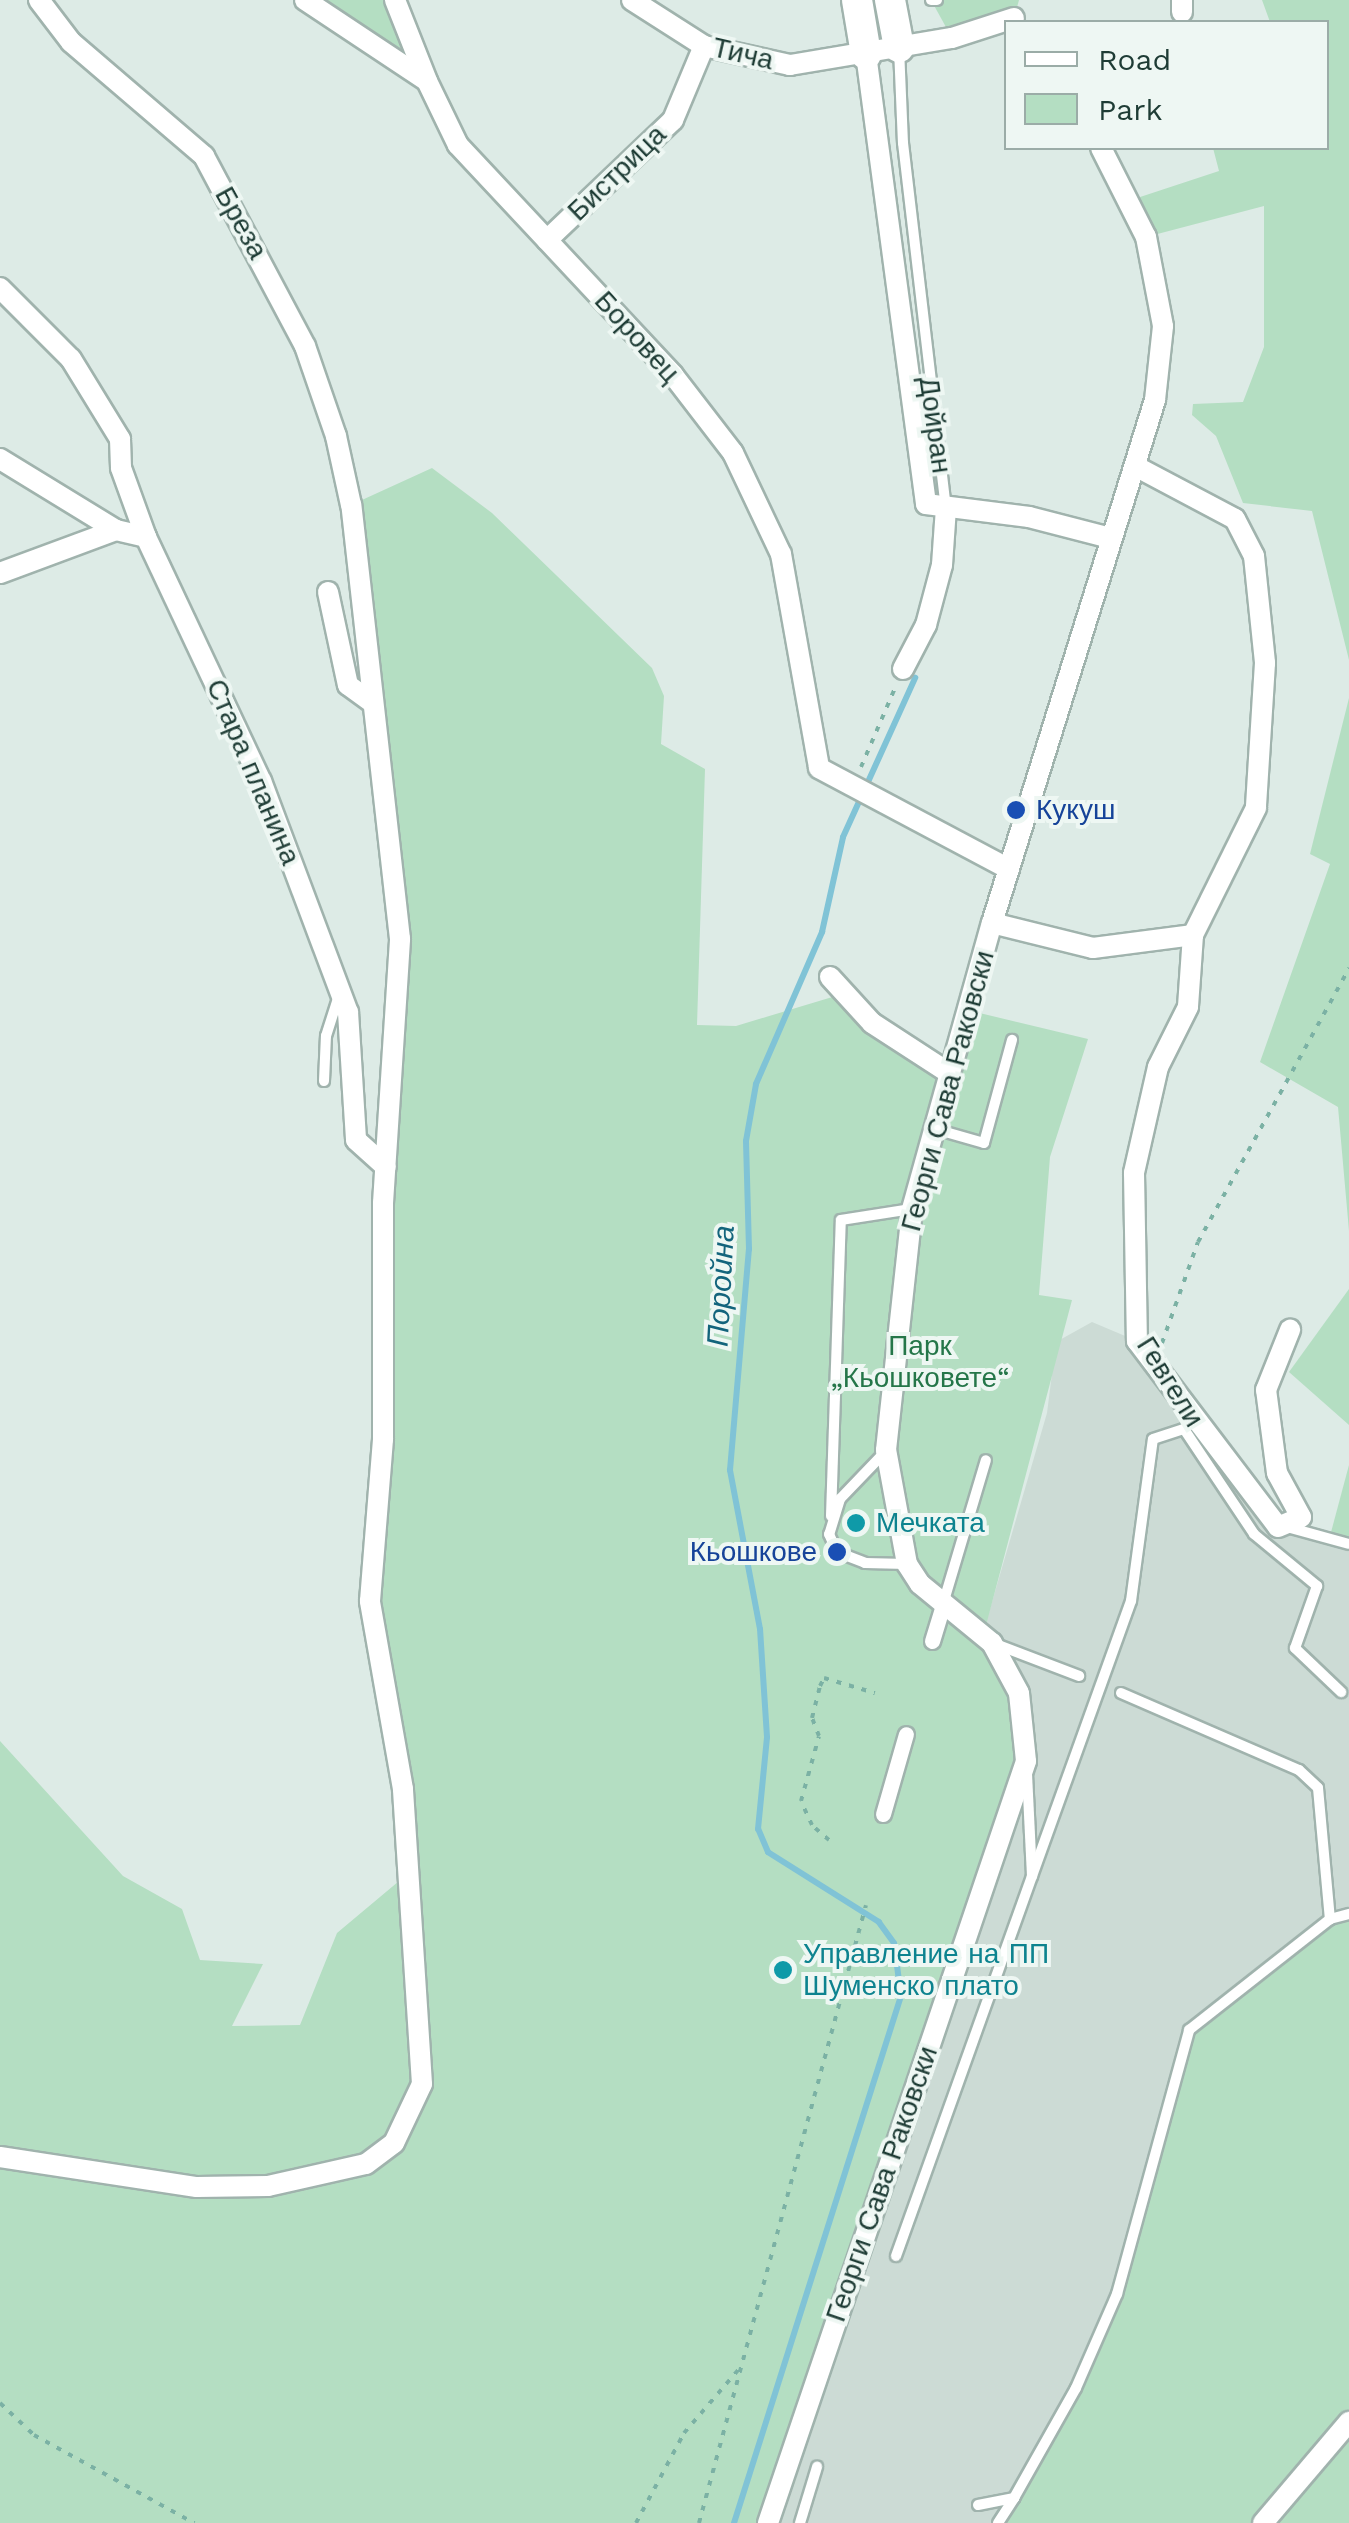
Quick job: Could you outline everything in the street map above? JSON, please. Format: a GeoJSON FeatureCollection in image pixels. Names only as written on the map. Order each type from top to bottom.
{"type":"FeatureCollection","features":[{"type":"Feature","properties":{"kind":"main road"},"geometry":{"type":"LineString","coordinates":[[857,0],[866,54]]}},
{"type":"Feature","properties":{"kind":"main road"},"geometry":{"type":"LineString","coordinates":[[890,0],[900,48]]}},
{"type":"Feature","properties":{"kind":"street","name":"Бреза"},"geometry":{"type":"LineString","coordinates":[[0,2157],[197,2188],[268,2186],[366,2164],[394,2143],[412,2116],[422,2084],[411,1870],[370,1601],[383,1439],[386,1167],[400,939],[351,505],[336,436],[304,346],[204,156],[150,104],[71,42],[38,0]]}},
{"type":"Feature","properties":{"kind":"street"},"geometry":{"type":"LineString","coordinates":[[305,0],[428,82]]}},
{"type":"Feature","properties":{"kind":"street","name":"Боровец"},"geometry":{"type":"LineString","coordinates":[[395,0],[458,145],[673,375],[733,453],[781,554],[820,768],[862,790]]}},
{"type":"Feature","properties":{"kind":"street","name":"Тича"},"geometry":{"type":"LineString","coordinates":[[632,0],[704,46],[790,65],[866,54]]}},
{"type":"Feature","properties":{"kind":"street"},"geometry":{"type":"LineString","coordinates":[[866,54],[900,48],[1018,13]]}},
{"type":"Feature","properties":{"kind":"street","name":"Бистрица"},"geometry":{"type":"LineString","coordinates":[[547,240],[672,120],[704,46]]}},
{"type":"Feature","properties":{"kind":"street","name":"Дойран"},"geometry":{"type":"LineString","coordinates":[[866,54],[924,498],[933,507],[946,508],[942,565],[926,625],[903,670]]}},
{"type":"Feature","properties":{"kind":"street","name":"Георги Сава Раковски"},"geometry":{"type":"LineString","coordinates":[[768,2523],[1026,1760],[1019,1693],[992,1643],[943,1604],[908,1564],[886,1450],[912,1209],[992,923],[1155,400],[1163,326],[1146,237],[1101,150]]}},
{"type":"Feature","properties":{"kind":"street"},"geometry":{"type":"LineString","coordinates":[[0,288],[71,359],[120,439],[122,468],[146,537]]}},
{"type":"Feature","properties":{"kind":"street"},"geometry":{"type":"LineString","coordinates":[[0,459],[116,530],[146,537]]}},
{"type":"Feature","properties":{"kind":"street"},"geometry":{"type":"LineString","coordinates":[[992,923],[1093,948],[1193,935],[1256,808],[1265,663],[1254,556],[1234,519],[1135,466]]}},
{"type":"Feature","properties":{"kind":"street"},"geometry":{"type":"LineString","coordinates":[[946,508],[1029,516],[1110,538]]}},
{"type":"Feature","properties":{"kind":"street"},"geometry":{"type":"LineString","coordinates":[[0,573],[116,530]]}},
{"type":"Feature","properties":{"kind":"street","name":"Стара планина"},"geometry":{"type":"LineString","coordinates":[[146,537],[261,782],[348,1012],[356,1140],[386,1167]]}},
{"type":"Feature","properties":{"kind":"street"},"geometry":{"type":"LineString","coordinates":[[328,592],[348,685],[373,703]]}},
{"type":"Feature","properties":{"kind":"street"},"geometry":{"type":"LineString","coordinates":[[862,790],[1009,869]]}},
{"type":"Feature","properties":{"kind":"street","name":"Гевгели"},"geometry":{"type":"LineString","coordinates":[[1193,935],[1188,1006],[1158,1068],[1134,1173],[1137,1341],[1264,1514],[1286,1526]]}},
{"type":"Feature","properties":{"kind":"street"},"geometry":{"type":"LineString","coordinates":[[830,976],[872,1023],[950,1073]]}},
{"type":"Feature","properties":{"kind":"street"},"geometry":{"type":"LineString","coordinates":[[1286,1526],[1301,1517],[1277,1472],[1266,1390],[1290,1330]]}},
{"type":"Feature","properties":{"kind":"street"},"geometry":{"type":"LineString","coordinates":[[932,1641],[943,1604]]}},
{"type":"Feature","properties":{"kind":"street"},"geometry":{"type":"LineString","coordinates":[[884,1814],[906,1734]]}},
{"type":"Feature","properties":{"kind":"street"},"geometry":{"type":"LineString","coordinates":[[1263,2523],[1349,2422]]}},
{"type":"Feature","properties":{"kind":"lane","name":"Дойран"},"geometry":{"type":"LineString","coordinates":[[900,48],[903,143],[946,508]]}},
{"type":"Feature","properties":{"kind":"lane"},"geometry":{"type":"LineString","coordinates":[[324,1081],[326,1036],[340,991]]}},
{"type":"Feature","properties":{"kind":"lane"},"geometry":{"type":"LineString","coordinates":[[934,1129],[984,1142],[1012,1040]]}},
{"type":"Feature","properties":{"kind":"lane"},"geometry":{"type":"LineString","coordinates":[[908,1564],[866,1564],[837,1552],[829,1534],[840,1220],[912,1209]]}},
{"type":"Feature","properties":{"kind":"lane"},"geometry":{"type":"LineString","coordinates":[[896,2256],[1131,1601],[1153,1439],[1184,1429],[1254,1534],[1317,1586],[1294,1648],[1341,1692]]}},
{"type":"Feature","properties":{"kind":"lane"},"geometry":{"type":"LineString","coordinates":[[831,1516],[886,1450]]}},
{"type":"Feature","properties":{"kind":"lane"},"geometry":{"type":"LineString","coordinates":[[943,1604],[986,1460]]}},
{"type":"Feature","properties":{"kind":"lane"},"geometry":{"type":"LineString","coordinates":[[1286,1526],[1349,1544]]}},
{"type":"Feature","properties":{"kind":"lane"},"geometry":{"type":"LineString","coordinates":[[992,1643],[1080,1676]]}},
{"type":"Feature","properties":{"kind":"lane"},"geometry":{"type":"LineString","coordinates":[[1120,1693],[1299,1770],[1318,1788],[1330,1919]]}},
{"type":"Feature","properties":{"kind":"lane"},"geometry":{"type":"LineString","coordinates":[[1026,1760],[1032,1876]]}},
{"type":"Feature","properties":{"kind":"lane"},"geometry":{"type":"LineString","coordinates":[[998,2523],[1076,2388],[1117,2294],[1189,2030],[1330,1919],[1349,1914]]}},
{"type":"Feature","properties":{"kind":"lane"},"geometry":{"type":"LineString","coordinates":[[800,2523],[817,2467]]}},
{"type":"Feature","properties":{"kind":"lane"},"geometry":{"type":"LineString","coordinates":[[978,2505],[1014,2498]]}},
{"type":"Feature","properties":{"kind":"path"},"geometry":{"type":"LineString","coordinates":[[862,790],[903,670]]}},
{"type":"Feature","properties":{"kind":"path"},"geometry":{"type":"LineString","coordinates":[[1156,1368],[1198,1242],[1349,968]]}},
{"type":"Feature","properties":{"kind":"path"},"geometry":{"type":"LineString","coordinates":[[828,1840],[801,1801],[819,1736],[812,1718],[820,1686],[824,1678],[875,1692]]}},
{"type":"Feature","properties":{"kind":"path"},"geometry":{"type":"LineString","coordinates":[[699,2523],[866,1904]]}},
{"type":"Feature","properties":{"kind":"path"},"geometry":{"type":"LineString","coordinates":[[636,2523],[684,2432],[743,2365]]}},
{"type":"Feature","properties":{"kind":"path"},"geometry":{"type":"LineString","coordinates":[[0,2403],[34,2435],[194,2523]]}},
{"type":"Feature","properties":{"kind":"shaded area"},"geometry":{"type":"Polygon","coordinates":[[[1092,1322],[1137,1341],[1264,1514],[1349,1544],[1349,1914],[1117,2294],[1076,2388],[998,2523],[768,2523],[983,1633],[1047,1413],[1056,1342],[1092,1322]]]}},
{"type":"Feature","properties":{"kind":"green space"},"geometry":{"type":"Polygon","coordinates":[[[305,0],[395,0],[427,81],[305,0]]]}},
{"type":"Feature","properties":{"kind":"green space"},"geometry":{"type":"Polygon","coordinates":[[[931,0],[1019,0],[1014,18],[952,38],[931,0]]]}},
{"type":"Feature","properties":{"kind":"green space"},"geometry":{"type":"Polygon","coordinates":[[[1262,0],[1349,0],[1349,660],[1312,511],[1243,503],[1216,436],[1192,415],[1193,404],[1243,402],[1264,347],[1264,206],[1146,237],[1131,200],[1219,171],[1214,150],[1329,150],[1329,20],[1269,20],[1262,0]]]}},
{"type":"Feature","properties":{"kind":"green space","name":"Парк „Кьошковете“"},"geometry":{"type":"Polygon","coordinates":[[[432,468],[492,513],[652,668],[664,696],[661,744],[705,769],[697,1025],[736,1026],[849,992],[949,1072],[967,1010],[1088,1039],[1050,1157],[1039,1295],[1072,1300],[984,1633],[1019,1693],[1026,1761],[768,2523],[0,2523],[0,1741],[123,1876],[182,1909],[200,1960],[263,1964],[232,2026],[300,2025],[337,1933],[411,1871],[377,1666],[400,939],[351,505],[432,468]]]}},
{"type":"Feature","properties":{"kind":"green space"},"geometry":{"type":"Polygon","coordinates":[[[1349,698],[1349,1231],[1338,1107],[1260,1062],[1330,864],[1310,854],[1349,698]]]}},
{"type":"Feature","properties":{"kind":"green space"},"geometry":{"type":"Polygon","coordinates":[[[1349,1289],[1349,1425],[1289,1372],[1349,1289]]]}},
{"type":"Feature","properties":{"kind":"green space"},"geometry":{"type":"Polygon","coordinates":[[[1349,1465],[1349,1543],[1330,1536],[1349,1465]]]}},
{"type":"Feature","properties":{"kind":"green space"},"geometry":{"type":"Polygon","coordinates":[[[1349,1914],[1349,2523],[998,2523],[1076,2388],[1117,2294],[1189,2030],[1330,1919],[1349,1914]]]}},
{"type":"Feature","properties":{"kind":"waterway","name":"Поройна"},"geometry":{"type":"LineString","coordinates":[[734,2523],[901,1996],[894,1943],[879,1922],[768,1852],[758,1829],[767,1737],[760,1629],[730,1470],[749,1249],[746,1141],[756,1084],[822,932],[843,837],[915,678]]}},
{"type":"Feature","properties":{"kind":"place","name":"Кукуш"},"geometry":{"type":"Point","coordinates":[1016,810]}},
{"type":"Feature","properties":{"kind":"place","name":"Мечката"},"geometry":{"type":"Point","coordinates":[856,1523]}},
{"type":"Feature","properties":{"kind":"place","name":"Кьошкове"},"geometry":{"type":"Point","coordinates":[837,1552]}},
{"type":"Feature","properties":{"kind":"place","name":"Управление на ПП Шуменско плато"},"geometry":{"type":"Point","coordinates":[783,1970]}}]}
